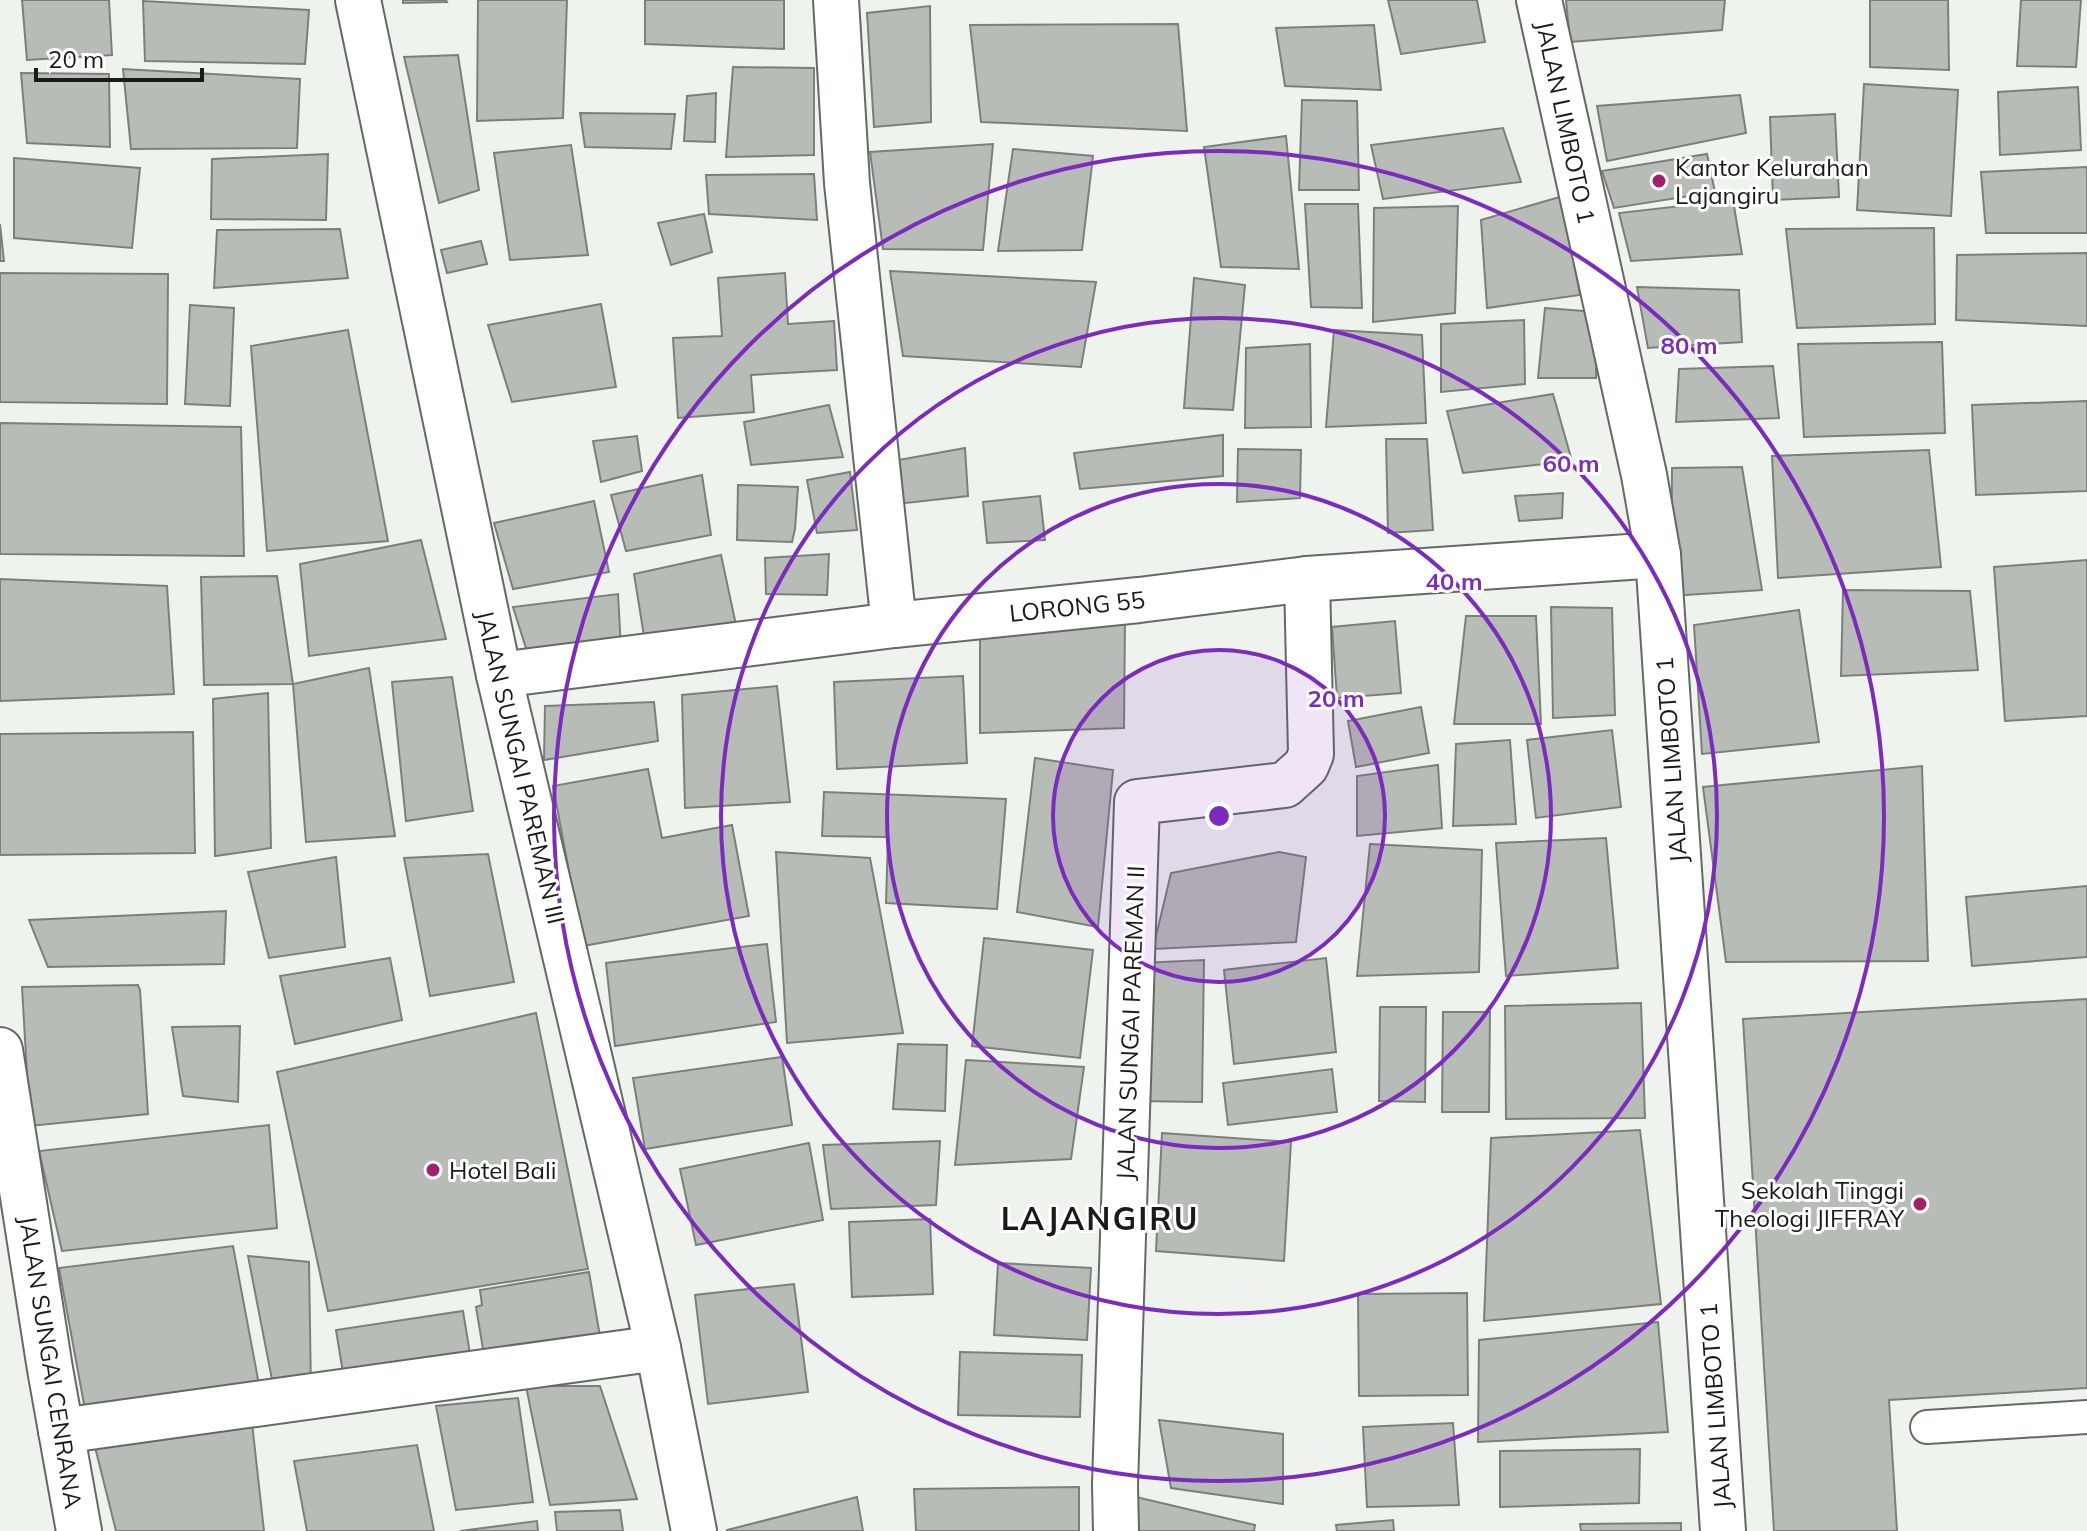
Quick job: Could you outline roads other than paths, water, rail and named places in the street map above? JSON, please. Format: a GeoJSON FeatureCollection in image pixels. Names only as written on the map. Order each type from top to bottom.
{"type":"FeatureCollection","features":[{"type":"Feature","properties":{"kind":"street","name":"JALAN SUNGAI PAREMAN III"},"geometry":{"type":"LineString","coordinates":[[358,0],[499,675],[658,1348],[694,1531]]}},
{"type":"Feature","properties":{"kind":"street"},"geometry":{"type":"LineString","coordinates":[[836,0],[847,183],[894,625]]}},
{"type":"Feature","properties":{"kind":"street","name":"JALAN LIMBOTO 1"},"geometry":{"type":"LineString","coordinates":[[1539,0],[1644,475],[1658,555],[1723,1531]]}},
{"type":"Feature","properties":{"kind":"street","name":"LORONG 55"},"geometry":{"type":"LineString","coordinates":[[499,675],[894,625],[1307,579],[1658,555]]}},
{"type":"Feature","properties":{"kind":"street","name":"JALAN SUNGAI PAREMAN II"},"geometry":{"type":"LineString","coordinates":[[1116,1531],[1115,1470],[1137,802],[1285,785],[1306,766],[1311,754],[1307,579]]}},
{"type":"Feature","properties":{"kind":"street","name":"JALAN SUNGAI CENRANA"},"geometry":{"type":"LineString","coordinates":[[0,1050],[79,1531]]}},
{"type":"Feature","properties":{"kind":"street"},"geometry":{"type":"LineString","coordinates":[[61,1431],[658,1348]]}},
{"type":"Feature","properties":{"kind":"lane"},"geometry":{"type":"LineString","coordinates":[[1927,1427],[2087,1417]]}},
{"type":"Feature","properties":{"kind":"place","name":"Kantor Kelurahan Lajangiru"},"geometry":{"type":"Point","coordinates":[1659,181]}},
{"type":"Feature","properties":{"kind":"place","name":"Hotel Bali"},"geometry":{"type":"Point","coordinates":[433,1170]}},
{"type":"Feature","properties":{"kind":"place","name":"Sekolah Tinggi Theologi JIFFRAY"},"geometry":{"type":"Point","coordinates":[1920,1204]}},
{"type":"Feature","properties":{"kind":"district","name":"LAJANGIRU"},"geometry":{"type":"Point","coordinates":[1100,1218]}}]}
